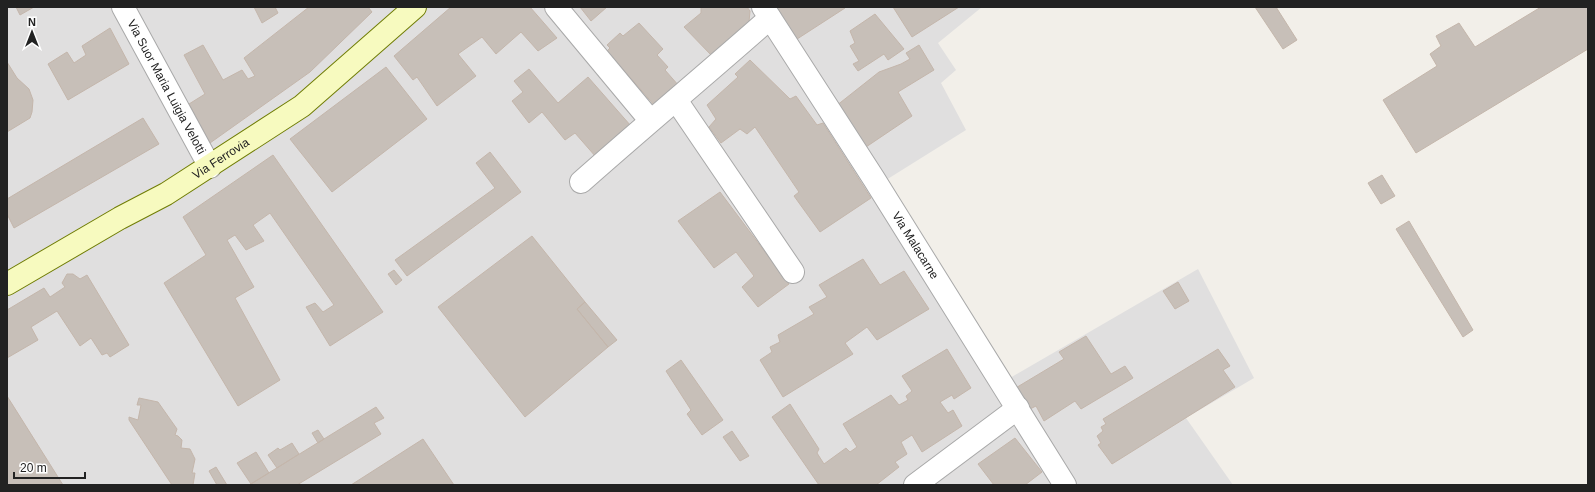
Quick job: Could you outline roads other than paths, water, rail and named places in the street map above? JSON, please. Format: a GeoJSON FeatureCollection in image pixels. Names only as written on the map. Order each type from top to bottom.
{"type":"FeatureCollection","features":[{"type":"Feature","properties":{"kind":"main road","name":"Via Ferrovia"},"geometry":{"type":"LineString","coordinates":[[7,284],[113,222],[166,194],[210,167],[302,106],[415,7]]}},
{"type":"Feature","properties":{"kind":"street","name":"Via Suor Maria Luigia Velotti"},"geometry":{"type":"LineString","coordinates":[[123,7],[210,167]]}},
{"type":"Feature","properties":{"kind":"street"},"geometry":{"type":"LineString","coordinates":[[556,7],[650,120]]}},
{"type":"Feature","properties":{"kind":"street"},"geometry":{"type":"LineString","coordinates":[[582,182],[650,120],[676,100],[766,12]]}},
{"type":"Feature","properties":{"kind":"street","name":"Via Malacarne"},"geometry":{"type":"LineString","coordinates":[[766,12],[874,179],[1065,485]]}},
{"type":"Feature","properties":{"kind":"street"},"geometry":{"type":"LineString","coordinates":[[676,100],[793,272]]}},
{"type":"Feature","properties":{"kind":"street"},"geometry":{"type":"LineString","coordinates":[[915,485],[1018,408]]}}]}
